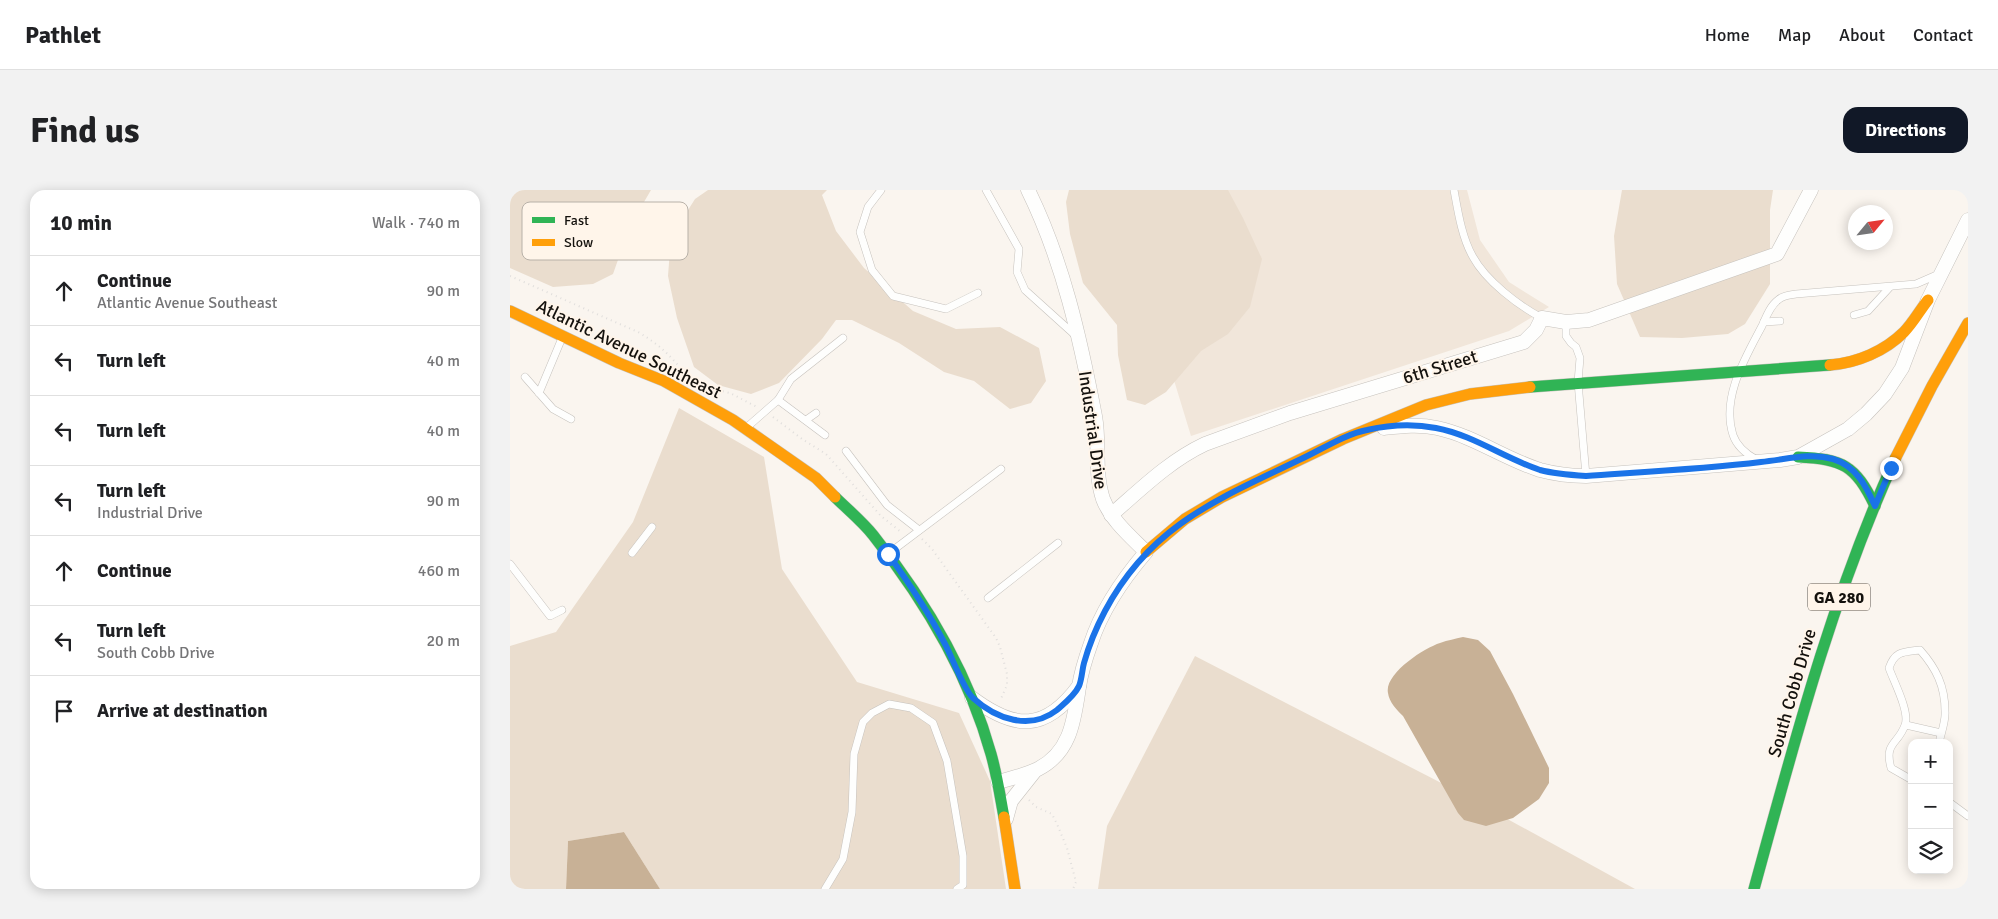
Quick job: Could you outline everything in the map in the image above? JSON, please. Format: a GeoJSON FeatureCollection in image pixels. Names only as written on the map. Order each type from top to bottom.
{"type":"FeatureCollection","features":[{"type":"Feature","properties":{"kind":"street","name":"Industrial Drive"},"geometry":{"type":"LineString","coordinates":[[1028,190],[1047,231],[1078,338],[1095,418],[1099,483],[1103,500],[1111,515],[1146,552]]}},
{"type":"Feature","properties":{"kind":"street"},"geometry":{"type":"LineString","coordinates":[[1542,318],[1566,322],[1590,320],[1777,254],[1811,190]]}},
{"type":"Feature","properties":{"kind":"street"},"geometry":{"type":"LineString","coordinates":[[1798,456],[1848,429],[1885,394],[1906,359],[1928,300],[1968,220]]}},
{"type":"Feature","properties":{"kind":"street"},"geometry":{"type":"LineString","coordinates":[[998,782],[1036,770],[1056,755],[1070,734],[1074,723],[1079,686],[1090,643],[1105,610],[1128,573],[1146,552],[1185,519],[1214,502],[1366,430],[1426,405],[1454,398],[1516,388],[1578,382],[1840,364],[1868,356],[1888,345],[1905,331],[1928,300]]}},
{"type":"Feature","properties":{"kind":"street","name":"Atlantic Avenue Southeast"},"geometry":{"type":"LineString","coordinates":[[510,311],[619,363],[664,381],[705,403],[816,478],[854,515],[888,554],[918,598],[945,643],[970,696],[981,723],[998,782],[1006,820],[1015,889]]}},
{"type":"Feature","properties":{"kind":"street","name":"6th Street"},"geometry":{"type":"LineString","coordinates":[[1111,515],[1168,466],[1205,444],[1290,413],[1524,342],[1536,330],[1542,318]]}},
{"type":"Feature","properties":{"kind":"street","name":"South Cobb Drive"},"geometry":{"type":"LineString","coordinates":[[1754,889],[1820,656],[1843,585],[1891,468],[1929,392],[1968,323]]}},
{"type":"Feature","properties":{"kind":"street"},"geometry":{"type":"LineString","coordinates":[[1366,430],[1406,426],[1438,428],[1458,434],[1542,470],[1568,475],[1586,476],[1761,462],[1798,456],[1833,459],[1850,468],[1865,485],[1875,506]]}},
{"type":"Feature","properties":{"kind":"street"},"geometry":{"type":"LineString","coordinates":[[970,696],[997,714],[1016,722],[1037,720],[1055,711],[1079,686]]}},
{"type":"Feature","properties":{"kind":"street"},"geometry":{"type":"LineString","coordinates":[[1006,820],[1018,791],[1036,770]]}},
{"type":"Feature","properties":{"kind":"lane"},"geometry":{"type":"LineString","coordinates":[[881,190],[868,207],[860,232],[872,270],[894,296],[946,309],[978,293]]}},
{"type":"Feature","properties":{"kind":"lane"},"geometry":{"type":"LineString","coordinates":[[986,190],[1019,249],[1016,272],[1025,290],[1078,338]]}},
{"type":"Feature","properties":{"kind":"lane"},"geometry":{"type":"LineString","coordinates":[[1454,190],[1457,207],[1473,258],[1508,296],[1542,318]]}},
{"type":"Feature","properties":{"kind":"lane"},"geometry":{"type":"LineString","coordinates":[[1761,462],[1745,453],[1739,446],[1731,427],[1730,411],[1741,370],[1777,300],[1787,295],[1922,282],[1935,277],[1944,270]]}},
{"type":"Feature","properties":{"kind":"lane"},"geometry":{"type":"LineString","coordinates":[[1854,315],[1868,311],[1890,286]]}},
{"type":"Feature","properties":{"kind":"lane"},"geometry":{"type":"LineString","coordinates":[[1764,322],[1780,321]]}},
{"type":"Feature","properties":{"kind":"lane"},"geometry":{"type":"LineString","coordinates":[[1566,322],[1566,336],[1579,352],[1580,358],[1578,382],[1586,476]]}},
{"type":"Feature","properties":{"kind":"lane"},"geometry":{"type":"LineString","coordinates":[[540,393],[562,336]]}},
{"type":"Feature","properties":{"kind":"lane"},"geometry":{"type":"LineString","coordinates":[[746,429],[778,400],[791,379],[843,338]]}},
{"type":"Feature","properties":{"kind":"lane"},"geometry":{"type":"LineString","coordinates":[[525,377],[553,409],[571,419]]}},
{"type":"Feature","properties":{"kind":"lane"},"geometry":{"type":"LineString","coordinates":[[778,400],[825,435]]}},
{"type":"Feature","properties":{"kind":"lane"},"geometry":{"type":"LineString","coordinates":[[806,420],[816,413]]}},
{"type":"Feature","properties":{"kind":"lane"},"geometry":{"type":"LineString","coordinates":[[846,451],[887,505],[919,530]]}},
{"type":"Feature","properties":{"kind":"lane"},"geometry":{"type":"LineString","coordinates":[[888,554],[1001,469]]}},
{"type":"Feature","properties":{"kind":"lane"},"geometry":{"type":"LineString","coordinates":[[632,553],[652,527]]}},
{"type":"Feature","properties":{"kind":"lane"},"geometry":{"type":"LineString","coordinates":[[988,598],[1058,543]]}},
{"type":"Feature","properties":{"kind":"lane"},"geometry":{"type":"LineString","coordinates":[[510,564],[550,616],[562,610]]}},
{"type":"Feature","properties":{"kind":"lane"},"geometry":{"type":"LineString","coordinates":[[1908,778],[1891,768],[1888,756],[1894,741],[1906,725],[1905,708],[1889,668],[1892,660],[1900,652],[1920,650],[1934,666],[1941,683],[1946,712],[1940,739]]}},
{"type":"Feature","properties":{"kind":"lane"},"geometry":{"type":"LineString","coordinates":[[825,889],[842,859],[852,812],[854,754],[863,722],[872,713],[889,704],[911,708],[933,723],[947,761],[963,856],[963,885],[957,889]]}},
{"type":"Feature","properties":{"kind":"lane"},"geometry":{"type":"LineString","coordinates":[[1906,725],[1941,733]]}},
{"type":"Feature","properties":{"kind":"lane"},"geometry":{"type":"LineString","coordinates":[[1953,805],[1968,816]]}},
{"type":"Feature","properties":{"kind":"path"},"geometry":{"type":"LineString","coordinates":[[510,276],[629,328],[656,342],[667,351],[690,381]]}},
{"type":"Feature","properties":{"kind":"path"},"geometry":{"type":"LineString","coordinates":[[706,388],[730,393],[765,412],[826,454],[880,516],[898,531],[921,539],[932,549],[996,638],[1006,674],[1007,685],[1000,700],[997,714]]}},
{"type":"Feature","properties":{"kind":"path"},"geometry":{"type":"LineString","coordinates":[[1018,791],[1036,807],[1052,814],[1067,848],[1076,882],[1073,889]]}},
{"type":"Feature","properties":{"kind":"shaded area"},"geometry":{"type":"Polygon","coordinates":[[[510,190],[651,190],[644,202],[522,202],[522,260],[618,260],[613,274],[593,284],[553,287],[510,268],[510,190]]]}},
{"type":"Feature","properties":{"kind":"shaded area"},"geometry":{"type":"Polygon","coordinates":[[[708,190],[827,190],[822,195],[836,231],[864,268],[913,311],[956,329],[1000,327],[1039,348],[1046,381],[1031,403],[1010,409],[974,381],[944,372],[899,343],[852,320],[836,320],[822,339],[779,383],[751,394],[718,385],[694,367],[677,318],[668,276],[669,260],[688,260],[688,210],[695,199],[708,190]]]}},
{"type":"Feature","properties":{"kind":"shaded area"},"geometry":{"type":"Polygon","coordinates":[[[1069,190],[1228,190],[1262,259],[1250,307],[1228,334],[1201,351],[1166,392],[1145,405],[1127,400],[1118,355],[1117,325],[1083,283],[1070,234],[1066,202],[1069,190]]]}},
{"type":"Feature","properties":{"kind":"shaded area"},"geometry":{"type":"Polygon","coordinates":[[[1116,190],[1467,190],[1480,240],[1509,282],[1549,307],[1509,331],[1191,436],[1116,190]]]}},
{"type":"Feature","properties":{"kind":"shaded area"},"geometry":{"type":"Polygon","coordinates":[[[1622,190],[1773,190],[1770,210],[1770,284],[1745,324],[1728,334],[1682,338],[1640,337],[1617,284],[1614,236],[1622,190]]]}},
{"type":"Feature","properties":{"kind":"shaded area"},"geometry":{"type":"Polygon","coordinates":[[[679,408],[764,457],[782,569],[857,682],[959,713],[990,781],[1006,889],[660,889],[624,832],[568,841],[566,889],[510,889],[510,646],[556,632],[633,522],[679,408]]]}},
{"type":"Feature","properties":{"kind":"shaded area"},"geometry":{"type":"Polygon","coordinates":[[[1463,637],[1478,640],[1490,651],[1549,768],[1549,783],[1539,799],[1513,818],[1486,826],[1464,820],[1458,813],[1403,716],[1392,703],[1388,693],[1388,686],[1392,678],[1398,670],[1415,656],[1440,643],[1463,637]]]}},
{"type":"Feature","properties":{"kind":"shaded area"},"geometry":{"type":"Polygon","coordinates":[[[1195,656],[1451,788],[1635,889],[1098,889],[1107,826],[1195,656]]]}},
{"type":"Feature","properties":{"kind":"shaded area"},"geometry":{"type":"Polygon","coordinates":[[[624,832],[660,889],[566,889],[568,841],[624,832]]]}},
{"type":"Feature","properties":{"kind":"traffic: fast"},"geometry":{"type":"LineString","coordinates":[[1530,387],[1830,365]]}},
{"type":"Feature","properties":{"kind":"traffic: fast"},"geometry":{"type":"LineString","coordinates":[[1798,457],[1826,460],[1846,467],[1861,481],[1875,506]]}},
{"type":"Feature","properties":{"kind":"traffic: fast"},"geometry":{"type":"LineString","coordinates":[[1754,889],[1800,725],[1833,617],[1872,511],[1895,459]]}},
{"type":"Feature","properties":{"kind":"traffic: fast"},"geometry":{"type":"LineString","coordinates":[[835,497],[869,530],[892,560],[910,585],[943,639],[982,725],[993,762],[1004,817]]}},
{"type":"Feature","properties":{"kind":"traffic: slow"},"geometry":{"type":"LineString","coordinates":[[1830,365],[1860,359],[1888,345],[1907,328],[1928,300]]}},
{"type":"Feature","properties":{"kind":"traffic: slow"},"geometry":{"type":"LineString","coordinates":[[510,311],[619,363],[664,381],[733,420],[816,478],[835,497]]}},
{"type":"Feature","properties":{"kind":"traffic: slow"},"geometry":{"type":"LineString","coordinates":[[1895,459],[1932,386],[1968,323]]}},
{"type":"Feature","properties":{"kind":"traffic: slow"},"geometry":{"type":"LineString","coordinates":[[1146,552],[1185,519],[1222,497],[1343,439],[1426,405],[1470,394],[1530,387]]}},
{"type":"Feature","properties":{"kind":"traffic: slow"},"geometry":{"type":"LineString","coordinates":[[1004,817],[1015,889]]}},
{"type":"Feature","properties":{"kind":"route"},"geometry":{"type":"LineString","coordinates":[[888,554],[918,598],[945,643],[970,696],[986,708],[1008,720],[1016,722],[1037,720],[1046,716],[1065,703],[1072,695],[1079,686],[1090,643],[1097,626],[1123,581],[1146,552],[1185,519],[1236,490],[1366,430],[1406,426],[1438,428],[1458,434],[1525,464],[1542,470],[1568,475],[1586,476],[1761,462],[1798,456],[1822,457],[1833,459],[1850,468],[1865,485],[1875,506],[1891,468]]}}]}
